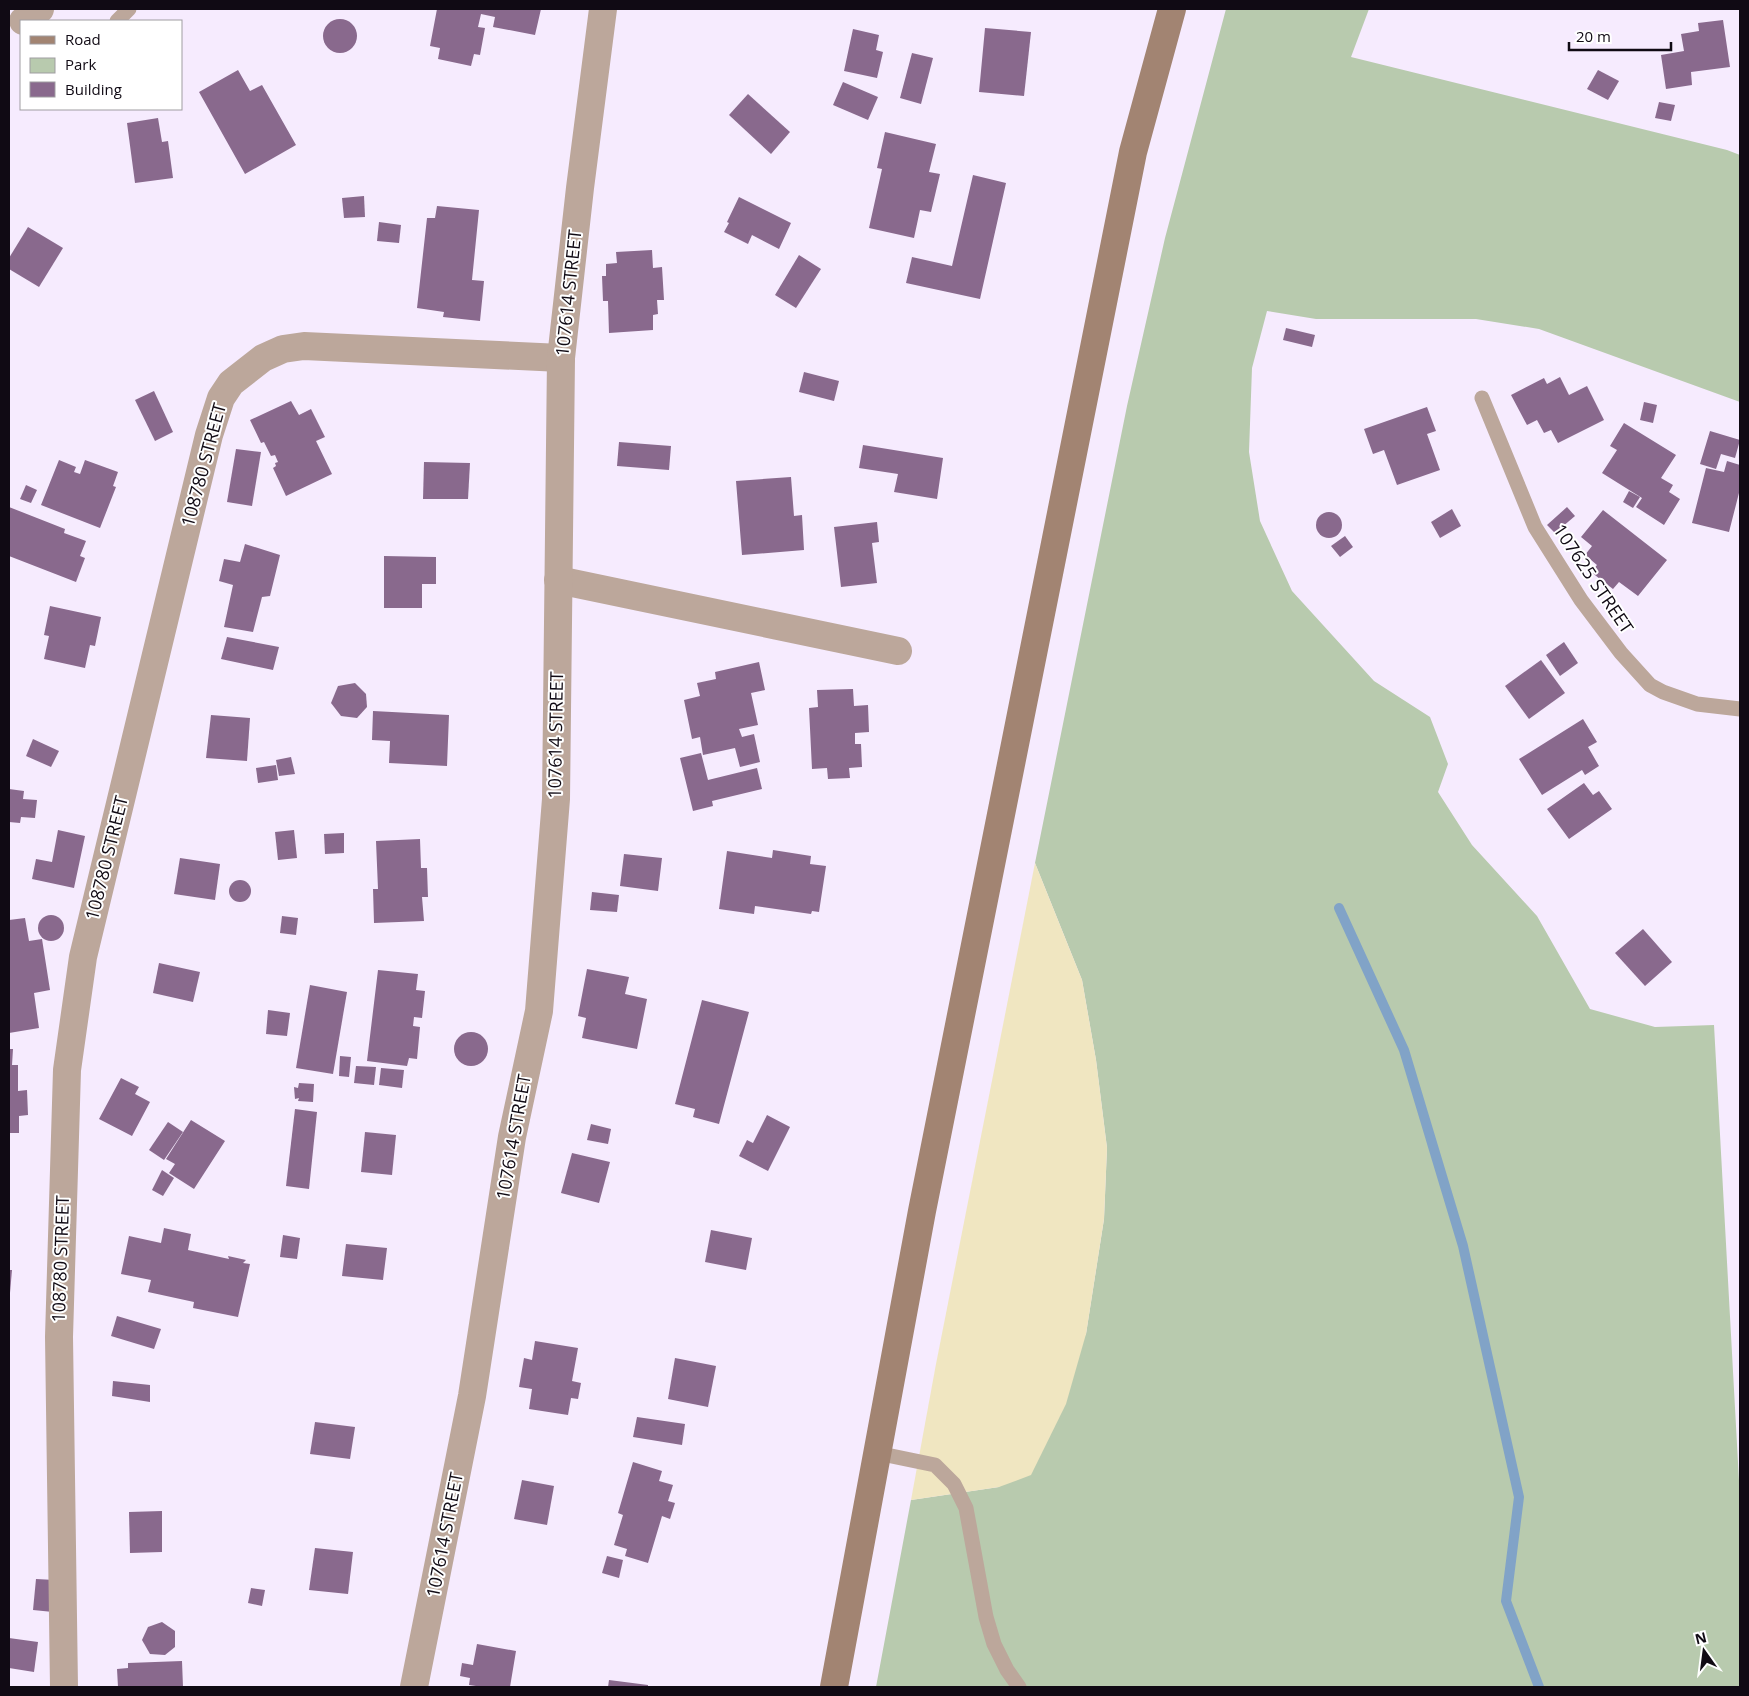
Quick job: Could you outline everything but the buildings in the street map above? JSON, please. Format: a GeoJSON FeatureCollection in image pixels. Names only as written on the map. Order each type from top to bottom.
{"type":"FeatureCollection","features":[{"type":"Feature","properties":{"kind":"main road"},"geometry":{"type":"LineString","coordinates":[[834,1687],[926,1191],[1129,172],[1172,9]]}},
{"type":"Feature","properties":{"kind":"street"},"geometry":{"type":"LineString","coordinates":[[25,20],[40,9]]}},
{"type":"Feature","properties":{"kind":"street","name":"107614 STREET"},"geometry":{"type":"LineString","coordinates":[[414,1687],[472,1396],[512,1137],[538,1011],[556,799],[561,358],[603,9]]}},
{"type":"Feature","properties":{"kind":"street"},"geometry":{"type":"LineString","coordinates":[[9,32],[20,24]]}},
{"type":"Feature","properties":{"kind":"street","name":"108780 STREET"},"geometry":{"type":"LineString","coordinates":[[64,1687],[59,1337],[67,1070],[83,958],[207,444],[220,398],[231,383],[263,358],[283,349],[304,346],[561,358]]}},
{"type":"Feature","properties":{"kind":"street"},"geometry":{"type":"LineString","coordinates":[[558,580],[898,651]]}},
{"type":"Feature","properties":{"kind":"lane"},"geometry":{"type":"LineString","coordinates":[[118,20],[129,9]]}},
{"type":"Feature","properties":{"kind":"lane","name":"107625 STREET"},"geometry":{"type":"LineString","coordinates":[[1482,398],[1535,527],[1581,600],[1621,653],[1650,685],[1662,692],[1697,704],[1740,709]]}},
{"type":"Feature","properties":{"kind":"lane"},"geometry":{"type":"LineString","coordinates":[[877,1453],[935,1466],[954,1484],[966,1508],[986,1617],[994,1644],[1007,1670],[1019,1687]]}},
{"type":"Feature","properties":{"kind":"green space"},"geometry":{"type":"Polygon","coordinates":[[[1226,9],[1369,9],[1351,57],[1727,150],[1740,155],[1740,402],[1539,329],[1476,319],[1316,319],[1267,311],[1252,368],[1249,452],[1260,521],[1292,591],[1374,681],[1430,717],[1448,764],[1438,792],[1472,845],[1537,916],[1590,1009],[1655,1027],[1714,1025],[1740,1499],[1740,1687],[876,1687],[911,1500],[999,1487],[1086,1334],[1104,1219],[1107,1148],[1096,1060],[1082,980],[1035,863],[1127,406],[1165,238],[1226,9]]]}},
{"type":"Feature","properties":{"kind":"sand"},"geometry":{"type":"Polygon","coordinates":[[[1035,863],[1082,980],[1096,1060],[1107,1148],[1104,1219],[1086,1334],[1066,1404],[1031,1475],[999,1487],[911,1500],[936,1364],[1035,863]]]}},
{"type":"Feature","properties":{"kind":"waterway"},"geometry":{"type":"LineString","coordinates":[[1339,908],[1404,1050],[1463,1246],[1519,1497],[1506,1601],[1539,1687]]}}]}
